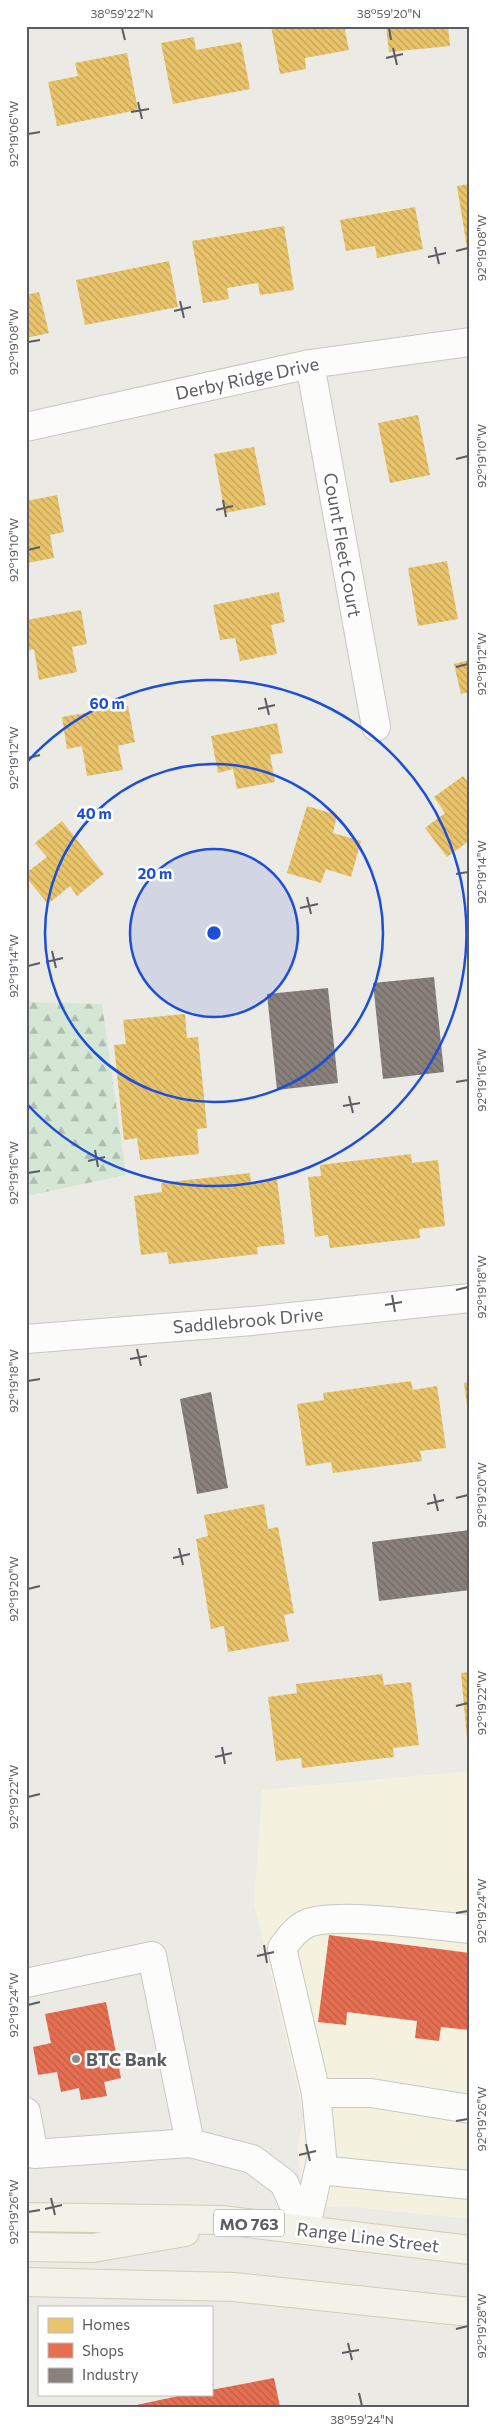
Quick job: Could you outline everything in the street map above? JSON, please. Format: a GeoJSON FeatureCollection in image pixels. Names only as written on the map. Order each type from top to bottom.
{"type":"FeatureCollection","features":[{"type":"Feature","properties":{"kind":"main road","name":"Range Line Street"},"geometry":{"type":"LineString","coordinates":[[26,2217],[241,2222],[470,2250]]}},
{"type":"Feature","properties":{"kind":"main road"},"geometry":{"type":"LineString","coordinates":[[26,2247],[93,2248],[241,2222]]}},
{"type":"Feature","properties":{"kind":"main road"},"geometry":{"type":"LineString","coordinates":[[26,2282],[234,2287],[470,2312]]}},
{"type":"Feature","properties":{"kind":"street","name":"Derby Ridge Drive"},"geometry":{"type":"LineString","coordinates":[[26,427],[310,364],[470,342]]}},
{"type":"Feature","properties":{"kind":"street","name":"Count Fleet Court"},"geometry":{"type":"LineString","coordinates":[[310,364],[376,727]]}},
{"type":"Feature","properties":{"kind":"street","name":"Saddlebrook Drive"},"geometry":{"type":"LineString","coordinates":[[26,1339],[252,1321],[470,1298]]}},
{"type":"Feature","properties":{"kind":"street"},"geometry":{"type":"LineString","coordinates":[[305,2230],[322,2156],[316,2093],[282,1948],[294,1931],[306,1924],[334,1918],[470,1929]]}},
{"type":"Feature","properties":{"kind":"street"},"geometry":{"type":"LineString","coordinates":[[26,1983],[152,1956],[190,2143]]}},
{"type":"Feature","properties":{"kind":"street"},"geometry":{"type":"LineString","coordinates":[[316,2093],[371,2093],[470,2109]]}},
{"type":"Feature","properties":{"kind":"street"},"geometry":{"type":"LineString","coordinates":[[26,2112],[34,2154],[190,2143],[252,2159],[284,2183],[305,2230]]}},
{"type":"Feature","properties":{"kind":"street"},"geometry":{"type":"LineString","coordinates":[[319,2170],[470,2185]]}},
{"type":"Feature","properties":{"kind":"shaded area"},"geometry":{"type":"Polygon","coordinates":[[[470,1771],[470,2219],[341,2206],[305,2209],[297,2148],[304,2116],[254,1903],[262,1790],[470,1771]]]}},
{"type":"Feature","properties":{"kind":"green space"},"geometry":{"type":"Polygon","coordinates":[[[26,1002],[102,1004],[126,1175],[26,1196],[26,1002]]]}},
{"type":"Feature","properties":{"kind":"building: Homes"},"geometry":{"type":"Polygon","coordinates":[[[271,26],[344,26],[349,50],[305,58],[306,69],[280,74],[271,26]]]}},
{"type":"Feature","properties":{"kind":"building: Homes"},"geometry":{"type":"Polygon","coordinates":[[[386,26],[448,26],[450,46],[389,52],[386,26]]]}},
{"type":"Feature","properties":{"kind":"building: Homes"},"geometry":{"type":"Polygon","coordinates":[[[194,37],[196,50],[241,42],[250,89],[173,104],[161,43],[194,37]]]}},
{"type":"Feature","properties":{"kind":"building: Homes"},"geometry":{"type":"Polygon","coordinates":[[[127,53],[138,110],[57,126],[48,82],[78,76],[75,63],[127,53]]]}},
{"type":"Feature","properties":{"kind":"building: Homes"},"geometry":{"type":"Polygon","coordinates":[[[470,184],[470,254],[468,254],[457,186],[470,184]]]}},
{"type":"Feature","properties":{"kind":"building: Homes"},"geometry":{"type":"Polygon","coordinates":[[[415,207],[423,249],[377,258],[375,246],[346,251],[340,220],[415,207]]]}},
{"type":"Feature","properties":{"kind":"building: Homes"},"geometry":{"type":"Polygon","coordinates":[[[284,226],[294,290],[260,295],[258,283],[227,288],[229,299],[203,303],[192,241],[284,226]]]}},
{"type":"Feature","properties":{"kind":"building: Homes"},"geometry":{"type":"Polygon","coordinates":[[[169,261],[178,307],[85,325],[76,280],[169,261]]]}},
{"type":"Feature","properties":{"kind":"building: Homes"},"geometry":{"type":"Polygon","coordinates":[[[39,292],[49,333],[26,338],[26,295],[39,292]]]}},
{"type":"Feature","properties":{"kind":"building: Homes"},"geometry":{"type":"Polygon","coordinates":[[[418,415],[430,475],[390,483],[378,423],[418,415]]]}},
{"type":"Feature","properties":{"kind":"building: Homes"},"geometry":{"type":"Polygon","coordinates":[[[254,447],[266,505],[225,513],[214,454],[254,447]]]}},
{"type":"Feature","properties":{"kind":"building: Homes"},"geometry":{"type":"Polygon","coordinates":[[[57,495],[64,532],[50,535],[54,558],[26,563],[26,501],[57,495]]]}},
{"type":"Feature","properties":{"kind":"building: Homes"},"geometry":{"type":"Polygon","coordinates":[[[447,561],[458,619],[418,626],[408,568],[447,561]]]}},
{"type":"Feature","properties":{"kind":"building: Homes"},"geometry":{"type":"Polygon","coordinates":[[[279,592],[285,622],[271,625],[277,654],[240,661],[235,638],[220,640],[213,605],[279,592]]]}},
{"type":"Feature","properties":{"kind":"building: Homes"},"geometry":{"type":"Polygon","coordinates":[[[81,610],[87,644],[72,647],[77,672],[39,680],[34,649],[26,651],[26,620],[81,610]]]}},
{"type":"Feature","properties":{"kind":"building: Homes"},"geometry":{"type":"Polygon","coordinates":[[[470,660],[470,692],[461,694],[454,664],[470,660]]]}},
{"type":"Feature","properties":{"kind":"building: Homes"},"geometry":{"type":"Polygon","coordinates":[[[128,706],[135,742],[118,746],[123,770],[87,776],[82,746],[67,749],[62,717],[128,706]]]}},
{"type":"Feature","properties":{"kind":"building: Homes"},"geometry":{"type":"Polygon","coordinates":[[[277,723],[283,753],[270,755],[275,782],[237,789],[233,769],[218,773],[211,736],[277,723]]]}},
{"type":"Feature","properties":{"kind":"building: Homes"},"geometry":{"type":"Polygon","coordinates":[[[463,776],[470,785],[470,840],[447,857],[425,828],[445,813],[434,797],[463,776]]]}},
{"type":"Feature","properties":{"kind":"building: Homes"},"geometry":{"type":"Polygon","coordinates":[[[307,806],[337,815],[333,833],[361,841],[351,877],[326,869],[321,883],[287,873],[307,806]]]}},
{"type":"Feature","properties":{"kind":"building: Homes"},"geometry":{"type":"Polygon","coordinates":[[[62,821],[104,874],[77,896],[70,886],[48,904],[26,877],[26,873],[47,857],[35,843],[62,821]]]}},
{"type":"Feature","properties":{"kind":"building: Homes"},"geometry":{"type":"Polygon","coordinates":[[[185,1014],[187,1038],[198,1037],[207,1128],[197,1129],[199,1154],[140,1160],[137,1138],[124,1140],[114,1045],[126,1044],[123,1020],[185,1014]]]}},
{"type":"Feature","properties":{"kind":"building: Homes"},"geometry":{"type":"Polygon","coordinates":[[[411,1154],[412,1163],[438,1160],[445,1226],[419,1229],[420,1238],[330,1248],[328,1235],[315,1237],[308,1177],[321,1176],[320,1165],[411,1154]]]}},
{"type":"Feature","properties":{"kind":"building: Homes"},"geometry":{"type":"Polygon","coordinates":[[[250,1173],[251,1182],[277,1179],[285,1244],[257,1247],[258,1254],[169,1264],[167,1252],[141,1255],[134,1196],[162,1192],[161,1183],[250,1173]]]}},
{"type":"Feature","properties":{"kind":"building: Homes"},"geometry":{"type":"Polygon","coordinates":[[[411,1381],[413,1390],[437,1386],[446,1448],[420,1451],[422,1461],[333,1473],[331,1462],[306,1466],[297,1404],[324,1400],[323,1393],[411,1381]]]}},
{"type":"Feature","properties":{"kind":"building: Homes"},"geometry":{"type":"Polygon","coordinates":[[[470,1382],[470,1419],[469,1419],[464,1383],[470,1382]]]}},
{"type":"Feature","properties":{"kind":"building: Homes"},"geometry":{"type":"Polygon","coordinates":[[[264,1504],[268,1529],[278,1527],[294,1613],[284,1615],[289,1641],[228,1652],[224,1626],[211,1629],[196,1539],[208,1536],[204,1515],[264,1504]]]}},
{"type":"Feature","properties":{"kind":"building: Homes"},"geometry":{"type":"Polygon","coordinates":[[[470,1672],[470,1738],[467,1738],[461,1673],[470,1672]]]}},
{"type":"Feature","properties":{"kind":"building: Homes"},"geometry":{"type":"Polygon","coordinates":[[[382,1674],[384,1685],[411,1682],[419,1745],[393,1748],[394,1757],[302,1768],[301,1758],[276,1761],[268,1697],[297,1693],[296,1684],[382,1674]]]}},
{"type":"Feature","properties":{"kind":"building: Shops"},"geometry":{"type":"Polygon","coordinates":[[[329,1935],[470,1953],[470,2030],[441,2027],[439,2041],[415,2038],[417,2021],[347,2012],[346,2025],[318,2022],[329,1935]]]}},
{"type":"Feature","properties":{"kind":"building: Shops","name":"BTC Bank"},"geometry":{"type":"Polygon","coordinates":[[[106,2002],[121,2078],[104,2082],[107,2096],[81,2100],[79,2088],[61,2092],[57,2072],[38,2075],[33,2047],[51,2043],[45,2014],[106,2002]]]}},
{"type":"Feature","properties":{"kind":"building: Shops"},"geometry":{"type":"Polygon","coordinates":[[[274,2378],[280,2407],[127,2407],[179,2396],[212,2396],[212,2390],[274,2378]]]}},
{"type":"Feature","properties":{"kind":"building: Industry"},"geometry":{"type":"Polygon","coordinates":[[[434,977],[444,1072],[383,1079],[373,983],[434,977]]]}},
{"type":"Feature","properties":{"kind":"building: Industry"},"geometry":{"type":"Polygon","coordinates":[[[328,988],[338,1083],[277,1090],[267,994],[328,988]]]}},
{"type":"Feature","properties":{"kind":"building: Industry"},"geometry":{"type":"Polygon","coordinates":[[[211,1392],[228,1488],[197,1494],[180,1399],[211,1392]]]}},
{"type":"Feature","properties":{"kind":"building: Industry"},"geometry":{"type":"Polygon","coordinates":[[[470,1530],[470,1590],[379,1601],[372,1542],[470,1530]]]}},
{"type":"Feature","properties":{"kind":"place","name":"BTC Bank"},"geometry":{"type":"Point","coordinates":[76,2059]}}]}
